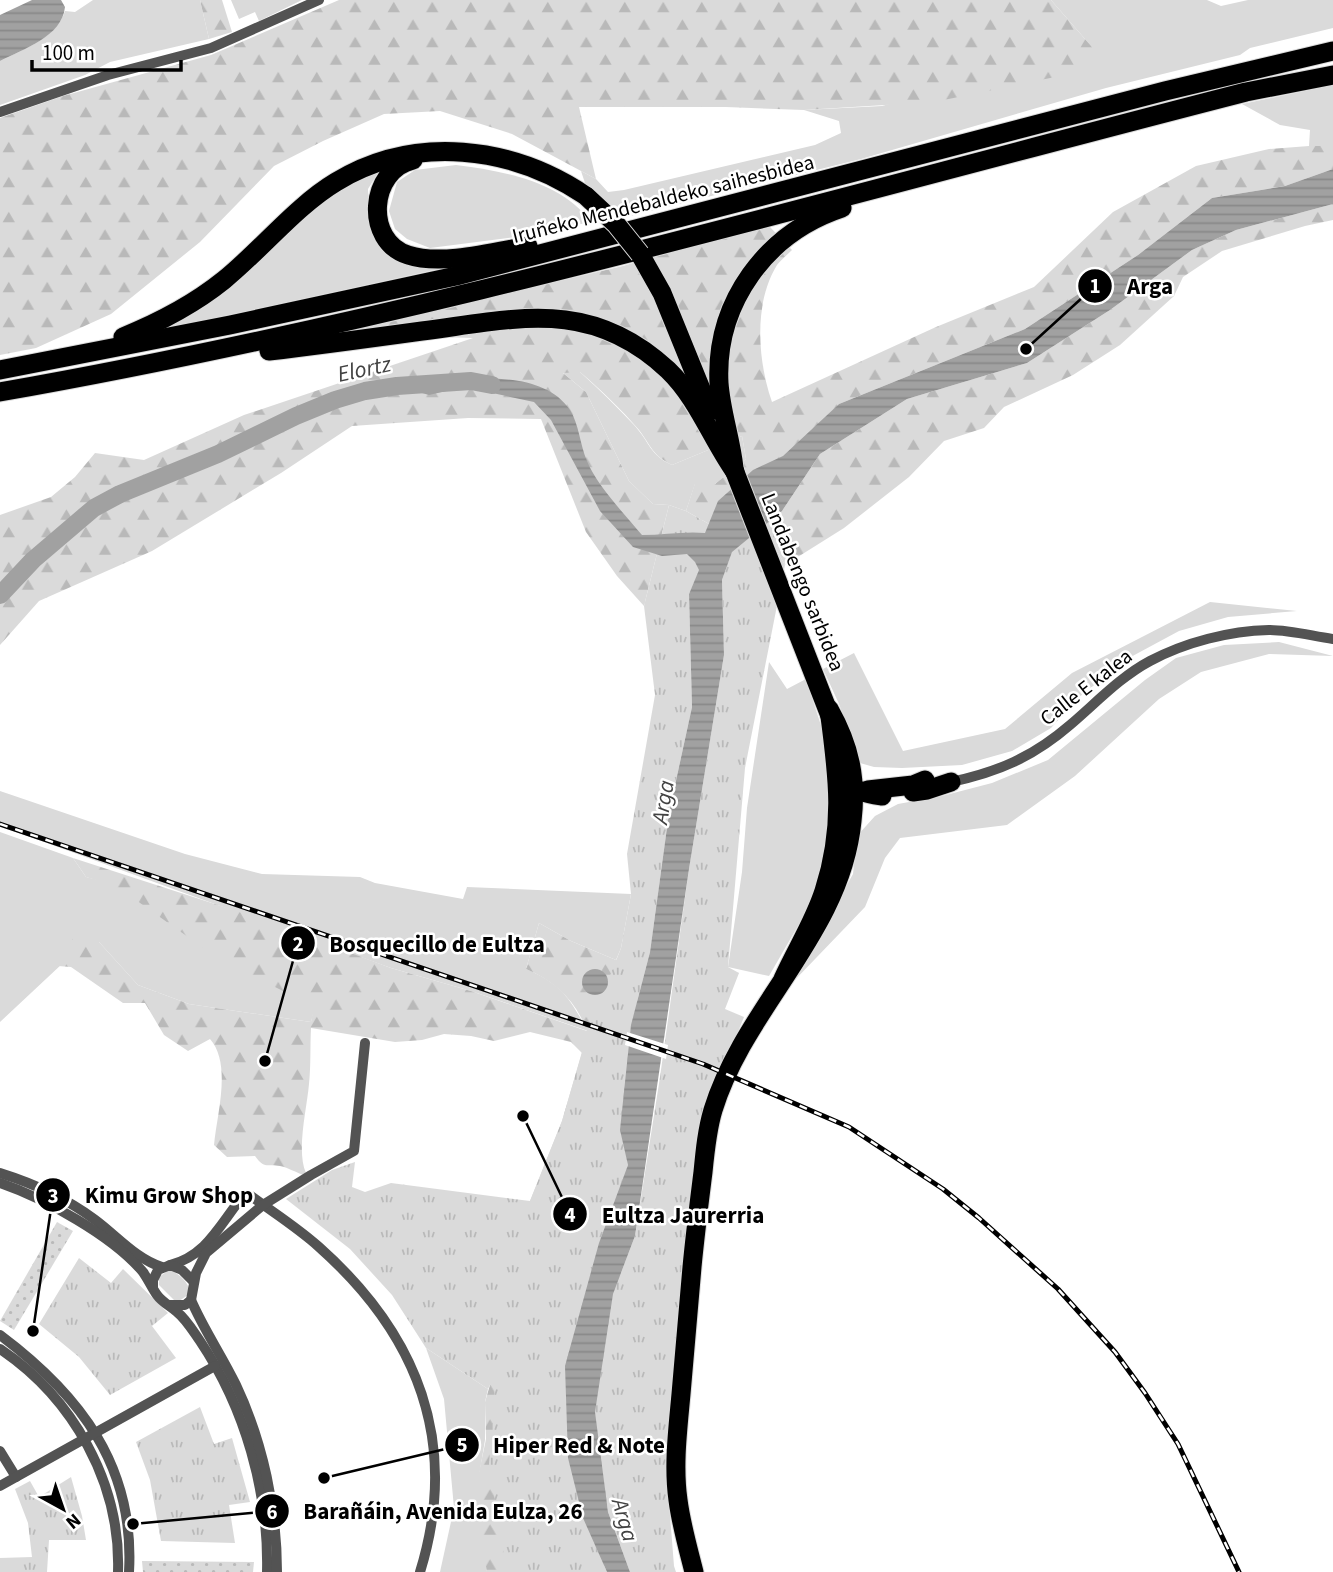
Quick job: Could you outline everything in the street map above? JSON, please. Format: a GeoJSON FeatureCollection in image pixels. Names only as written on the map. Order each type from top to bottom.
{"type":"FeatureCollection","features":[{"type":"Feature","properties":{"kind":"highway","name":"Iruñeko Mendebaldeko saihesbidea"},"geometry":{"type":"LineString","coordinates":[[0,370],[230,325],[443,279],[1165,91],[1333,51]]}},
{"type":"Feature","properties":{"kind":"highway","name":"Iruñeko Mendebaldeko saihesbidea"},"geometry":{"type":"LineString","coordinates":[[0,392],[143,367],[306,331],[612,258],[1245,92],[1333,75]]}},
{"type":"Feature","properties":{"kind":"highway"},"geometry":{"type":"LineString","coordinates":[[717,426],[719,364],[727,320],[747,278],[768,253],[802,225],[830,212],[1015,151]]}},
{"type":"Feature","properties":{"kind":"highway"},"geometry":{"type":"LineString","coordinates":[[22,366],[116,340],[188,307],[225,280],[335,182],[364,168],[414,152],[479,154],[520,162],[562,180],[586,196],[616,224],[640,254],[662,293],[717,426]]}},
{"type":"Feature","properties":{"kind":"highway"},"geometry":{"type":"LineString","coordinates":[[445,152],[406,161],[385,180],[378,196],[376,215],[382,231],[393,246],[408,255],[436,258],[481,254],[565,239],[592,241]]}},
{"type":"Feature","properties":{"kind":"highway"},"geometry":{"type":"LineString","coordinates":[[143,367],[508,319],[559,318],[591,324],[613,332],[648,353],[684,388],[717,426]]}},
{"type":"Feature","properties":{"kind":"highway","name":"Landabengo sarbidea"},"geometry":{"type":"LineString","coordinates":[[717,426],[829,709]]}},
{"type":"Feature","properties":{"kind":"highway"},"geometry":{"type":"LineString","coordinates":[[694,1572],[677,1499],[676,1446],[708,1131],[713,1108],[728,1074],[783,979],[807,944],[835,892],[843,870],[852,826],[855,792],[843,734],[829,709]]}},
{"type":"Feature","properties":{"kind":"highway"},"geometry":{"type":"LineString","coordinates":[[829,709],[843,773],[855,792],[882,796],[927,790],[951,782]]}},
{"type":"Feature","properties":{"kind":"highway"},"geometry":{"type":"LineString","coordinates":[[783,979],[824,893],[837,837],[840,806],[829,709]]}},
{"type":"Feature","properties":{"kind":"highway"},"geometry":{"type":"LineString","coordinates":[[850,761],[863,775],[872,779],[951,782]]}},
{"type":"Feature","properties":{"kind":"highway"},"geometry":{"type":"LineString","coordinates":[[831,864],[838,854],[844,817],[855,792],[914,785],[925,780]]}},
{"type":"Feature","properties":{"kind":"highway"},"geometry":{"type":"LineString","coordinates":[[852,826],[863,809],[882,796]]}},
{"type":"Feature","properties":{"kind":"street"},"geometry":{"type":"LineString","coordinates":[[0,112],[108,75],[211,48],[319,0]]}},
{"type":"Feature","properties":{"kind":"street","name":"Calle E kalea"},"geometry":{"type":"LineString","coordinates":[[951,782],[985,775],[1035,751],[1068,727],[1116,685],[1149,662],[1182,647],[1234,633],[1272,630],[1333,639]]}},
{"type":"Feature","properties":{"kind":"street"},"geometry":{"type":"LineString","coordinates":[[277,1572],[271,1502],[260,1451],[247,1411],[228,1369],[202,1328],[191,1300],[194,1282],[206,1253],[263,1205],[354,1151],[365,1043]]}},
{"type":"Feature","properties":{"kind":"street"},"geometry":{"type":"LineString","coordinates":[[0,1173],[67,1201],[145,1259],[182,1270],[194,1282]]}},
{"type":"Feature","properties":{"kind":"street"},"geometry":{"type":"LineString","coordinates":[[0,1183],[72,1217],[104,1238],[142,1272],[157,1296],[188,1325],[225,1385],[255,1465],[263,1503],[267,1572]]}},
{"type":"Feature","properties":{"kind":"street"},"geometry":{"type":"LineString","coordinates":[[153,1287],[153,1280],[166,1266],[185,1261],[201,1250],[245,1196],[251,1196],[318,1246],[354,1280],[397,1336],[428,1413],[435,1453],[436,1498],[429,1542],[420,1572]]}},
{"type":"Feature","properties":{"kind":"street"},"geometry":{"type":"LineString","coordinates":[[166,1304],[185,1305],[191,1300]]}},
{"type":"Feature","properties":{"kind":"street"},"geometry":{"type":"LineString","coordinates":[[0,1335],[47,1373],[75,1403],[96,1433],[122,1497],[127,1527],[129,1572]]}},
{"type":"Feature","properties":{"kind":"street"},"geometry":{"type":"LineString","coordinates":[[0,1349],[38,1379],[68,1413],[85,1439],[104,1480],[116,1534],[118,1572]]}},
{"type":"Feature","properties":{"kind":"street"},"geometry":{"type":"LineString","coordinates":[[0,1486],[215,1366]]}},
{"type":"Feature","properties":{"kind":"street"},"geometry":{"type":"LineString","coordinates":[[0,1451],[16,1477]]}},
{"type":"Feature","properties":{"kind":"green space"},"geometry":{"type":"Polygon","coordinates":[[[93,0],[200,0],[209,39],[110,62],[85,75],[0,105],[0,61],[47,36],[65,11],[75,12],[93,0]]]}},
{"type":"Feature","properties":{"kind":"green space"},"geometry":{"type":"Polygon","coordinates":[[[200,0],[222,0],[232,32],[209,39],[200,0]]]}},
{"type":"Feature","properties":{"kind":"green space"},"geometry":{"type":"Polygon","coordinates":[[[231,0],[302,0],[259,21],[255,12],[239,19],[231,0]]]}},
{"type":"Feature","properties":{"kind":"green space"},"geometry":{"type":"Polygon","coordinates":[[[339,0],[1051,0],[1092,47],[1094,69],[934,102],[804,110],[579,107],[596,179],[512,134],[440,111],[384,114],[274,166],[200,242],[111,314],[36,348],[0,355],[0,118],[63,96],[211,55],[339,0]]]}},
{"type":"Feature","properties":{"kind":"green space"},"geometry":{"type":"Polygon","coordinates":[[[1051,0],[1207,0],[1221,6],[1248,0],[1333,0],[1333,28],[1250,48],[1240,55],[1106,88],[861,159],[626,217],[586,186],[581,171],[596,179],[608,192],[815,145],[841,133],[839,121],[804,110],[882,106],[1092,47],[1051,0]]]}},
{"type":"Feature","properties":{"kind":"green space"},"geometry":{"type":"Polygon","coordinates":[[[1333,85],[1333,146],[1309,146],[1310,130],[1280,125],[1242,104],[1333,85]]]}},
{"type":"Feature","properties":{"kind":"green space"},"geometry":{"type":"Polygon","coordinates":[[[1333,146],[1333,169],[1285,186],[1212,198],[1138,255],[1025,329],[839,404],[718,529],[686,511],[695,483],[715,484],[746,459],[742,436],[672,465],[656,454],[639,430],[580,372],[563,373],[586,392],[629,481],[653,504],[669,505],[644,606],[617,576],[586,532],[541,419],[468,418],[352,426],[281,473],[152,551],[39,601],[0,645],[0,515],[51,497],[75,477],[95,453],[144,460],[244,415],[473,338],[342,334],[623,266],[685,247],[770,227],[792,250],[777,265],[769,280],[761,315],[761,351],[772,402],[936,327],[1034,287],[1113,212],[1196,166],[1269,149],[1333,146]]]}},
{"type":"Feature","properties":{"kind":"green space"},"geometry":{"type":"Polygon","coordinates":[[[456,165],[530,180],[564,197],[579,208],[591,222],[515,237],[430,248],[407,239],[395,229],[389,211],[397,182],[415,170],[456,165]]]}},
{"type":"Feature","properties":{"kind":"green space"},"geometry":{"type":"Polygon","coordinates":[[[381,168],[368,189],[369,209],[411,265],[439,269],[155,331],[317,206],[349,183],[381,168]]]}},
{"type":"Feature","properties":{"kind":"green space"},"geometry":{"type":"Polygon","coordinates":[[[1333,204],[1333,220],[1222,251],[1183,277],[1174,296],[1120,345],[1073,375],[1004,407],[984,428],[944,441],[909,477],[844,528],[785,565],[763,526],[782,511],[820,454],[907,399],[1027,363],[1110,310],[1192,250],[1236,230],[1333,204]]]}},
{"type":"Feature","properties":{"kind":"green space"},"geometry":{"type":"Polygon","coordinates":[[[562,372],[580,372],[635,426],[655,453],[672,465],[742,436],[746,459],[715,484],[695,484],[686,511],[669,505],[653,504],[629,481],[586,392],[562,372]]]}},
{"type":"Feature","properties":{"kind":"green space"},"geometry":{"type":"Polygon","coordinates":[[[669,505],[718,529],[689,594],[692,707],[669,813],[650,952],[631,1025],[620,1130],[628,1165],[599,1243],[565,1366],[583,1518],[607,1572],[507,1572],[489,1464],[495,1386],[490,1385],[488,1389],[426,1348],[392,1295],[350,1249],[286,1199],[332,1170],[355,1162],[352,1187],[365,1192],[391,1183],[530,1201],[562,1121],[588,1031],[621,948],[631,894],[627,854],[655,695],[644,606],[669,505]]]}},
{"type":"Feature","properties":{"kind":"green space"},"geometry":{"type":"Polygon","coordinates":[[[763,526],[785,565],[745,768],[728,967],[739,973],[725,1009],[744,1017],[727,1059],[668,1490],[676,1572],[630,1572],[608,1512],[595,1412],[613,1294],[635,1236],[660,1077],[689,869],[724,655],[722,580],[732,551],[763,526]]]}},
{"type":"Feature","properties":{"kind":"green space"},"geometry":{"type":"Polygon","coordinates":[[[1210,602],[1297,611],[1228,617],[1179,631],[1127,659],[1078,698],[1051,728],[1012,751],[962,765],[902,768],[874,767],[860,763],[823,669],[854,653],[903,751],[1005,729],[1072,673],[1210,602]]]}},
{"type":"Feature","properties":{"kind":"green space"},"geometry":{"type":"Polygon","coordinates":[[[1279,642],[1333,656],[1269,654],[1201,672],[1159,699],[1075,776],[1007,825],[900,838],[885,858],[865,907],[792,983],[853,874],[857,836],[875,816],[898,804],[992,783],[1048,760],[1145,680],[1176,658],[1224,645],[1279,642]]]}},
{"type":"Feature","properties":{"kind":"green space"},"geometry":{"type":"Polygon","coordinates":[[[769,662],[787,689],[806,679],[826,741],[837,818],[825,866],[806,912],[769,976],[728,967],[742,872],[747,808],[769,662]]]}},
{"type":"Feature","properties":{"kind":"green space"},"geometry":{"type":"Polygon","coordinates":[[[0,791],[185,854],[262,874],[360,877],[375,883],[463,899],[467,887],[631,894],[621,948],[616,960],[571,941],[539,923],[526,969],[549,981],[564,994],[588,1031],[471,991],[391,968],[0,826],[0,791]]]}},
{"type":"Feature","properties":{"kind":"green space"},"geometry":{"type":"Polygon","coordinates":[[[0,832],[73,858],[86,877],[111,883],[300,999],[314,1010],[311,1022],[189,1004],[138,985],[99,942],[78,949],[0,1022],[0,832]]]}},
{"type":"Feature","properties":{"kind":"green space"},"geometry":{"type":"Polygon","coordinates":[[[73,858],[255,917],[391,968],[471,991],[587,1031],[577,1010],[564,994],[547,980],[526,969],[539,923],[571,941],[616,960],[640,951],[603,1572],[487,1572],[476,1510],[477,1482],[486,1439],[485,1402],[530,1201],[562,1121],[582,1053],[571,1042],[530,1032],[494,1041],[444,1034],[422,1040],[395,1042],[311,1028],[310,1077],[302,1142],[306,1173],[303,1175],[276,1165],[264,1165],[255,1156],[227,1157],[214,1145],[222,1075],[217,1049],[210,1039],[188,1051],[164,1035],[145,1003],[123,1003],[71,967],[58,966],[77,949],[72,939],[79,932],[99,942],[138,985],[189,1004],[311,1022],[313,1011],[299,999],[219,959],[126,893],[86,877],[73,858]]]}},
{"type":"Feature","properties":{"kind":"green space"},"geometry":{"type":"Polygon","coordinates":[[[57,1222],[73,1231],[14,1330],[0,1321],[57,1222]]]}},
{"type":"Feature","properties":{"kind":"green space"},"geometry":{"type":"Polygon","coordinates":[[[79,1258],[111,1283],[123,1269],[168,1313],[152,1326],[176,1358],[110,1395],[79,1357],[39,1324],[79,1258]]]}},
{"type":"Feature","properties":{"kind":"green space"},"geometry":{"type":"Polygon","coordinates":[[[169,1270],[181,1277],[189,1288],[188,1295],[179,1301],[174,1300],[159,1285],[159,1277],[169,1270]]]}},
{"type":"Feature","properties":{"kind":"green space"},"geometry":{"type":"Polygon","coordinates":[[[426,1348],[488,1389],[485,1402],[485,1440],[478,1482],[487,1572],[440,1572],[454,1508],[444,1399],[426,1348]]]}},
{"type":"Feature","properties":{"kind":"green space"},"geometry":{"type":"Polygon","coordinates":[[[200,1407],[214,1444],[232,1438],[250,1502],[229,1505],[235,1543],[161,1541],[150,1480],[136,1442],[200,1407]]]}},
{"type":"Feature","properties":{"kind":"green space"},"geometry":{"type":"Polygon","coordinates":[[[71,1477],[86,1540],[49,1540],[47,1572],[0,1572],[0,1558],[32,1557],[28,1523],[15,1489],[30,1481],[39,1497],[71,1477]]]}},
{"type":"Feature","properties":{"kind":"green space"},"geometry":{"type":"Polygon","coordinates":[[[142,1561],[254,1562],[253,1572],[143,1572],[142,1561]]]}},
{"type":"Feature","properties":{"kind":"shaded area"},"geometry":{"type":"Polygon","coordinates":[[[32,0],[61,0],[65,7],[62,17],[57,26],[40,41],[0,61],[0,15],[32,0]]]}},
{"type":"Feature","properties":{"kind":"shaded area"},"geometry":{"type":"Polygon","coordinates":[[[1333,169],[1333,204],[1236,230],[1192,250],[1110,310],[1027,363],[907,399],[820,454],[782,511],[732,552],[722,580],[724,655],[689,869],[635,1236],[613,1294],[595,1412],[608,1512],[630,1572],[607,1572],[583,1518],[568,1458],[565,1366],[599,1243],[628,1165],[620,1130],[631,1025],[650,952],[669,813],[692,707],[689,594],[699,570],[687,554],[662,556],[633,547],[600,511],[551,420],[534,402],[464,387],[429,395],[397,386],[490,378],[536,385],[555,395],[570,410],[591,470],[611,499],[642,535],[705,533],[718,501],[753,470],[783,456],[839,404],[1025,329],[1138,255],[1212,198],[1285,186],[1333,169]]]}},
{"type":"Feature","properties":{"kind":"shaded area"},"geometry":{"type":"Polygon","coordinates":[[[595,969],[604,973],[608,982],[604,991],[595,995],[586,991],[582,982],[586,973],[595,969]]]}},
{"type":"Feature","properties":{"kind":"pier"},"geometry":{"type":"Polygon","coordinates":[[[627,1032],[668,1045],[666,1059],[625,1045],[627,1032]]]}},
{"type":"Feature","properties":{"kind":"waterway","name":"Elortz"},"geometry":{"type":"LineString","coordinates":[[0,595],[33,560],[94,508],[120,494],[218,454],[296,416],[365,391],[471,381],[492,385]]}},
{"type":"Feature","properties":{"kind":"railway"},"geometry":{"type":"LineString","coordinates":[[0,824],[703,1064],[849,1127],[943,1189],[979,1218],[1058,1289],[1115,1352],[1178,1444],[1239,1572]]}},
{"type":"Feature","properties":{"kind":"place","name":"Arga"},"geometry":{"type":"Point","coordinates":[1026,349]}},
{"type":"Feature","properties":{"kind":"place","name":"Bosquecillo de Eultza"},"geometry":{"type":"Point","coordinates":[265,1061]}},
{"type":"Feature","properties":{"kind":"place","name":"Eultza Jaurerria"},"geometry":{"type":"Point","coordinates":[523,1116]}},
{"type":"Feature","properties":{"kind":"place","name":"Kimu Grow Shop"},"geometry":{"type":"Point","coordinates":[33,1331]}},
{"type":"Feature","properties":{"kind":"place","name":"Hiper Red & Note"},"geometry":{"type":"Point","coordinates":[324,1478]}},
{"type":"Feature","properties":{"kind":"place","name":"Barañáin, Avenida Eulza, 26"},"geometry":{"type":"Point","coordinates":[133,1524]}}]}
